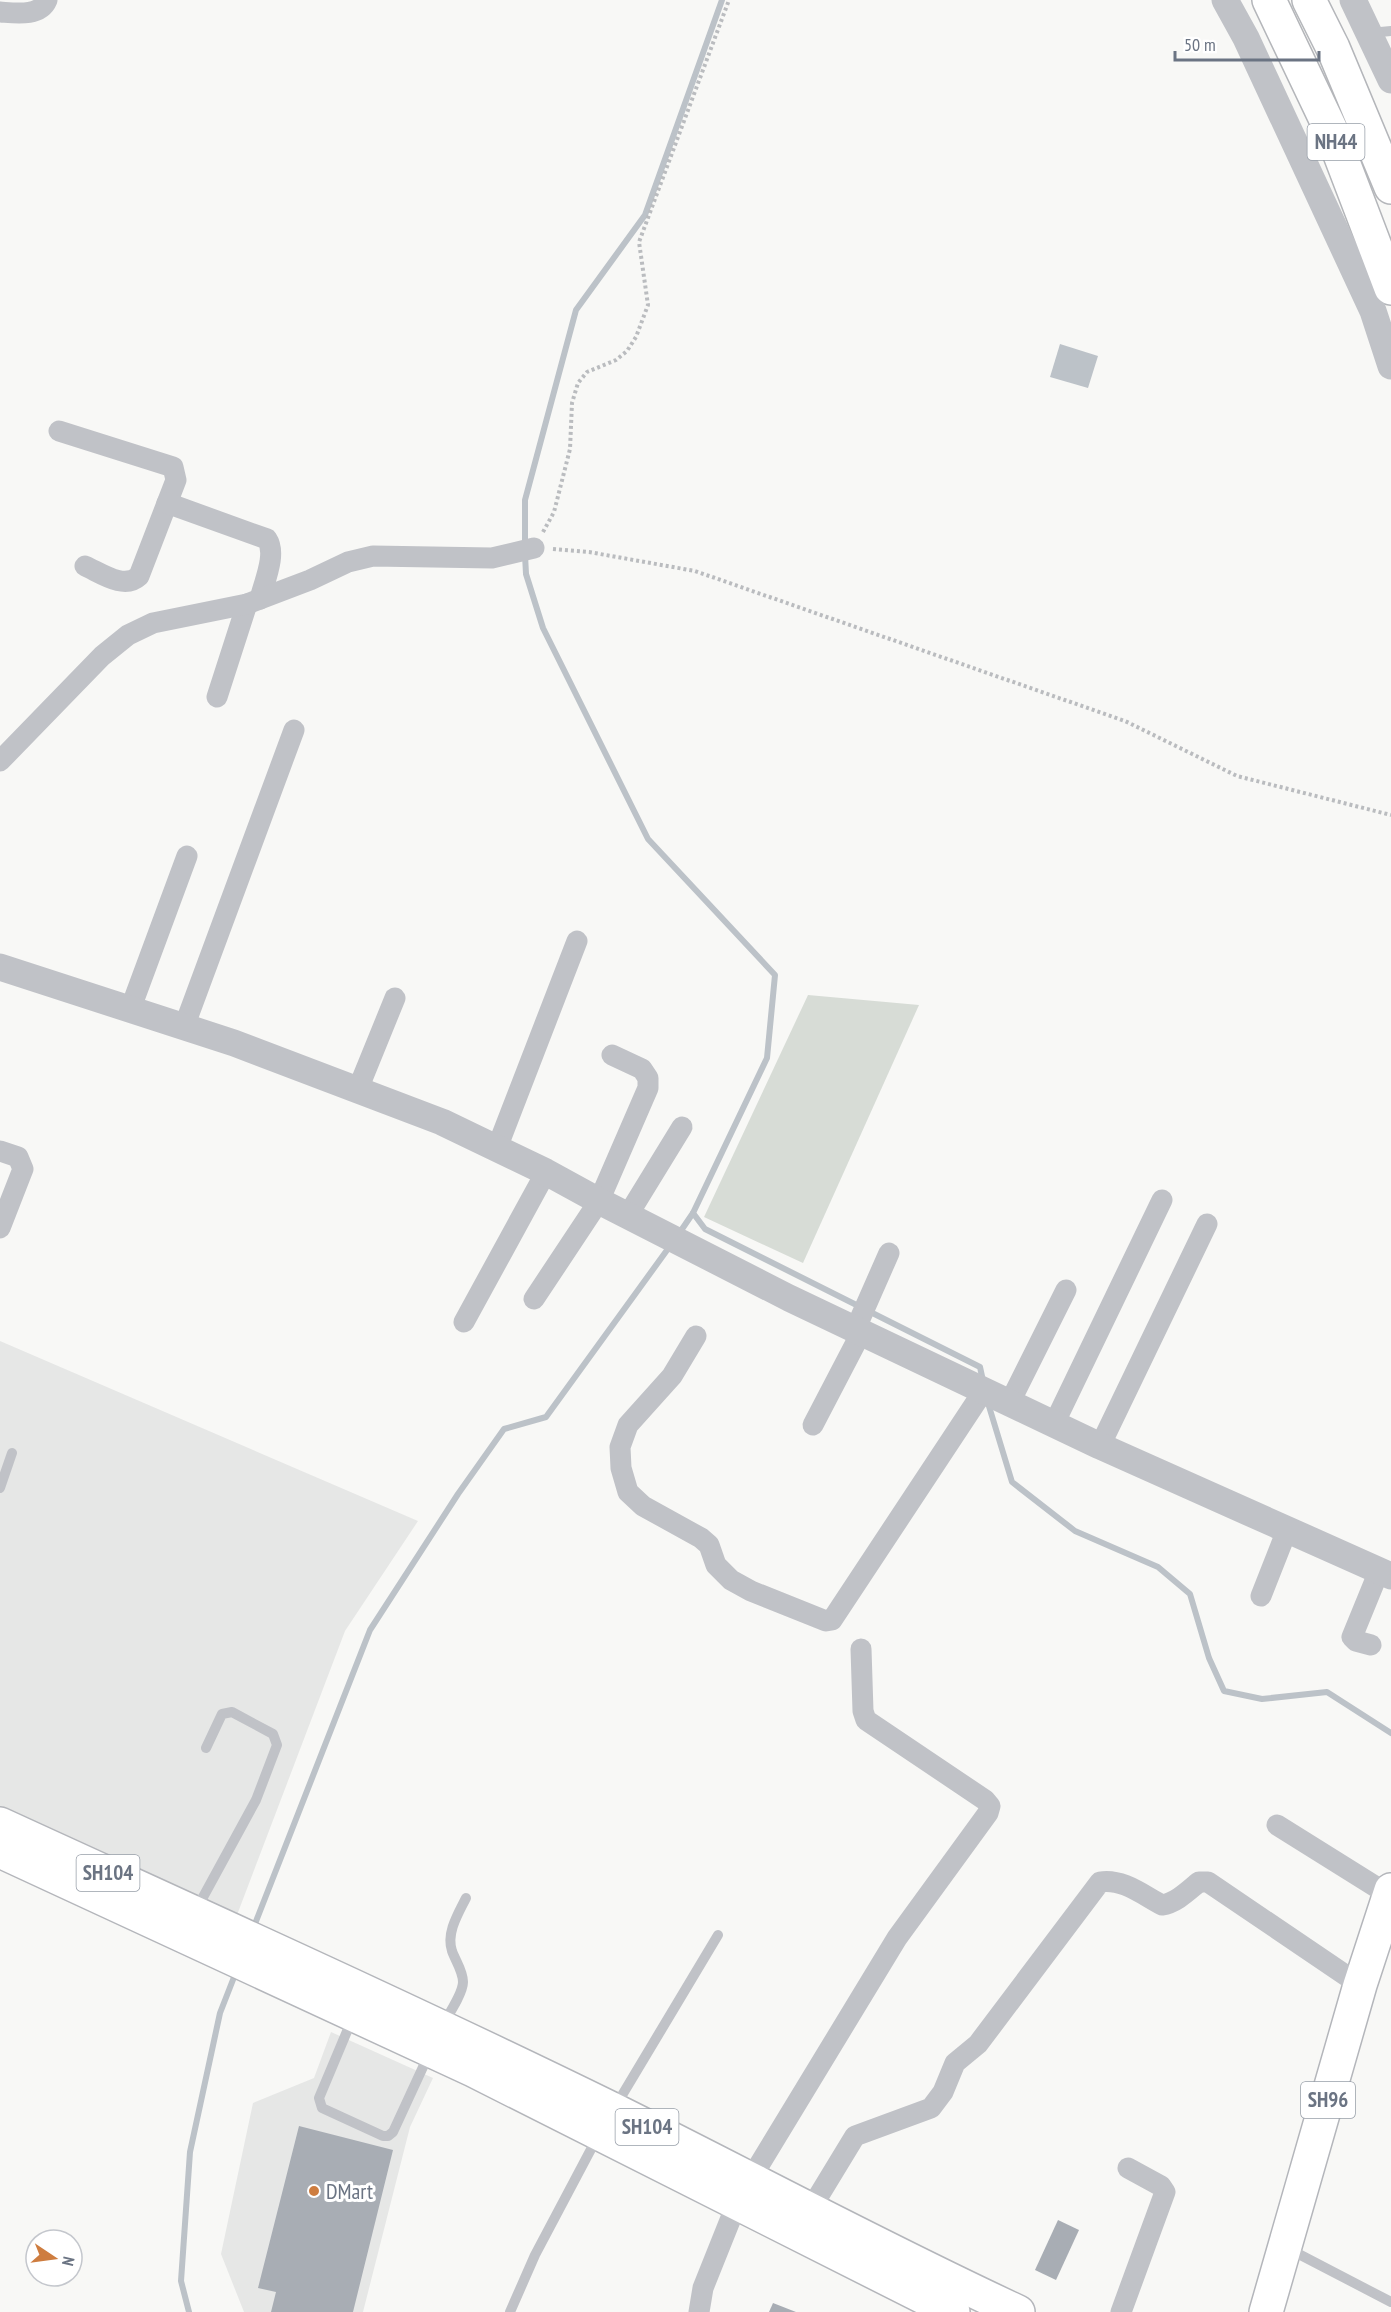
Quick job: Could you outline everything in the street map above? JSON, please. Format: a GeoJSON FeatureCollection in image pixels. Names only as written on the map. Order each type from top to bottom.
{"type":"FeatureCollection","features":[{"type":"Feature","properties":{"kind":"main road","name":"NH44"},"geometry":{"type":"LineString","coordinates":[[1269,0],[1330,128],[1391,288]]}},
{"type":"Feature","properties":{"kind":"main road","name":"NH44"},"geometry":{"type":"LineString","coordinates":[[1310,0],[1333,48],[1391,187]]}},
{"type":"Feature","properties":{"kind":"main road","name":"SH104"},"geometry":{"type":"LineString","coordinates":[[0,1824],[196,1928]]}},
{"type":"Feature","properties":{"kind":"main road","name":"SH104"},"geometry":{"type":"LineString","coordinates":[[0,1851],[196,1928],[436,2039],[743,2191],[953,2312]]}},
{"type":"Feature","properties":{"kind":"main road","name":"SH96"},"geometry":{"type":"LineString","coordinates":[[1266,2312],[1360,1984],[1390,1892]]}},
{"type":"Feature","properties":{"kind":"main road","name":"SH104"},"geometry":{"type":"LineString","coordinates":[[268,1961],[354,2015],[436,2039]]}},
{"type":"Feature","properties":{"kind":"main road","name":"SH104"},"geometry":{"type":"LineString","coordinates":[[743,2191],[810,2210],[922,2268],[1018,2312]]}},
{"type":"Feature","properties":{"kind":"street"},"geometry":{"type":"LineString","coordinates":[[0,12],[38,10],[45,6],[47,0]]}},
{"type":"Feature","properties":{"kind":"street"},"geometry":{"type":"LineString","coordinates":[[1225,0],[1256,58],[1373,311],[1391,366]]}},
{"type":"Feature","properties":{"kind":"street"},"geometry":{"type":"LineString","coordinates":[[1353,0],[1380,32],[1391,80]]}},
{"type":"Feature","properties":{"kind":"street"},"geometry":{"type":"LineString","coordinates":[[59,431],[173,467],[176,480],[139,576],[125,583],[85,566]]}},
{"type":"Feature","properties":{"kind":"street"},"geometry":{"type":"LineString","coordinates":[[167,503],[267,539],[271,544],[271,554],[217,697]]}},
{"type":"Feature","properties":{"kind":"street"},"geometry":{"type":"LineString","coordinates":[[0,761],[102,656],[128,635],[153,623],[254,601],[310,580],[348,562],[373,556],[492,558],[534,548]]}},
{"type":"Feature","properties":{"kind":"street"},"geometry":{"type":"LineString","coordinates":[[184,1027],[294,730]]}},
{"type":"Feature","properties":{"kind":"street"},"geometry":{"type":"LineString","coordinates":[[130,1010],[187,856]]}},
{"type":"Feature","properties":{"kind":"street"},"geometry":{"type":"LineString","coordinates":[[497,1148],[577,940]]}},
{"type":"Feature","properties":{"kind":"street"},"geometry":{"type":"LineString","coordinates":[[0,968],[184,1027],[358,1089],[442,1122],[546,1172],[789,1298],[859,1329],[1100,1446],[1385,1574],[1352,1637],[1356,1641],[1371,1645]]}},
{"type":"Feature","properties":{"kind":"street"},"geometry":{"type":"LineString","coordinates":[[358,1089],[395,998]]}},
{"type":"Feature","properties":{"kind":"street"},"geometry":{"type":"LineString","coordinates":[[534,1299],[599,1201],[648,1088],[648,1078],[642,1069],[612,1055]]}},
{"type":"Feature","properties":{"kind":"street"},"geometry":{"type":"LineString","coordinates":[[628,1215],[682,1127]]}},
{"type":"Feature","properties":{"kind":"street"},"geometry":{"type":"LineString","coordinates":[[0,1151],[18,1157],[23,1169],[0,1228]]}},
{"type":"Feature","properties":{"kind":"street"},"geometry":{"type":"LineString","coordinates":[[464,1322],[546,1172]]}},
{"type":"Feature","properties":{"kind":"street"},"geometry":{"type":"LineString","coordinates":[[1054,1424],[1162,1200]]}},
{"type":"Feature","properties":{"kind":"street"},"geometry":{"type":"LineString","coordinates":[[1100,1446],[1207,1224]]}},
{"type":"Feature","properties":{"kind":"street"},"geometry":{"type":"LineString","coordinates":[[813,1425],[859,1329],[889,1254]]}},
{"type":"Feature","properties":{"kind":"street"},"geometry":{"type":"LineString","coordinates":[[696,1336],[672,1376],[628,1425],[620,1447],[621,1468],[628,1492],[643,1506],[710,1545],[716,1565],[731,1580],[751,1591],[826,1621],[832,1620],[996,1395],[1066,1290]]}},
{"type":"Feature","properties":{"kind":"street"},"geometry":{"type":"LineString","coordinates":[[1261,1596],[1287,1530]]}},
{"type":"Feature","properties":{"kind":"street"},"geometry":{"type":"LineString","coordinates":[[699,2312],[703,2288],[743,2191],[897,1938],[988,1813],[990,1806],[985,1800],[866,1720],[863,1711],[861,1649]]}},
{"type":"Feature","properties":{"kind":"street"},"geometry":{"type":"LineString","coordinates":[[1277,1825],[1390,1892]]}},
{"type":"Feature","properties":{"kind":"street"},"geometry":{"type":"LineString","coordinates":[[810,2210],[855,2136],[931,2108],[937,2102],[955,2063],[978,2044],[1100,1882],[1111,1880],[1119,1882],[1162,1905],[1179,1898],[1198,1882],[1208,1882],[1360,1984]]}},
{"type":"Feature","properties":{"kind":"street"},"geometry":{"type":"LineString","coordinates":[[1121,2312],[1165,2192],[1161,2186],[1128,2168]]}},
{"type":"Feature","properties":{"kind":"lane"},"geometry":{"type":"LineString","coordinates":[[0,1488],[12,1453]]}},
{"type":"Feature","properties":{"kind":"lane"},"geometry":{"type":"LineString","coordinates":[[196,1928],[256,1800],[277,1745],[273,1734],[232,1712],[227,1712],[222,1714],[206,1748]]}},
{"type":"Feature","properties":{"kind":"lane"},"geometry":{"type":"LineString","coordinates":[[354,2015],[319,2098],[319,2104],[322,2108],[383,2136],[388,2136],[393,2132],[464,1985],[462,1974],[451,1949],[451,1934],[466,1898]]}},
{"type":"Feature","properties":{"kind":"lane"},"geometry":{"type":"LineString","coordinates":[[510,2312],[535,2255],[606,2122],[718,1935]]}},
{"type":"Feature","properties":{"kind":"lane"},"geometry":{"type":"LineString","coordinates":[[1286,2248],[1391,2302]]}},
{"type":"Feature","properties":{"kind":"path"},"geometry":{"type":"LineString","coordinates":[[729,0],[639,242],[648,305],[636,337],[627,351],[616,360],[587,372],[578,383],[572,403],[570,449],[554,512],[534,548],[589,552],[695,571],[1125,721],[1237,776],[1391,815]]}},
{"type":"Feature","properties":{"kind":"shaded area"},"geometry":{"type":"Polygon","coordinates":[[[1060,344],[1098,356],[1088,388],[1050,377],[1060,344]]]}},
{"type":"Feature","properties":{"kind":"shaded area"},"geometry":{"type":"Polygon","coordinates":[[[808,995],[919,1005],[803,1263],[704,1217],[808,995]]]}},
{"type":"Feature","properties":{"kind":"shaded area"},"geometry":{"type":"Polygon","coordinates":[[[0,1341],[418,1521],[345,1631],[237,1915],[0,1809],[0,1341]]]}},
{"type":"Feature","properties":{"kind":"shaded area","name":"DMart"},"geometry":{"type":"Polygon","coordinates":[[[331,2032],[433,2078],[410,2127],[363,2312],[244,2312],[221,2254],[253,2103],[314,2078],[331,2032]]]}},
{"type":"Feature","properties":{"kind":"building"},"geometry":{"type":"Polygon","coordinates":[[[299,2126],[393,2150],[353,2312],[271,2312],[276,2292],[258,2288],[299,2126]]]}},
{"type":"Feature","properties":{"kind":"building"},"geometry":{"type":"Polygon","coordinates":[[[1058,2220],[1079,2230],[1056,2280],[1035,2270],[1058,2220]]]}},
{"type":"Feature","properties":{"kind":"building"},"geometry":{"type":"Polygon","coordinates":[[[773,2303],[796,2312],[769,2312],[773,2303]]]}},
{"type":"Feature","properties":{"kind":"waterway"},"geometry":{"type":"LineString","coordinates":[[525,545],[525,500],[576,310],[645,215],[722,0]]}},
{"type":"Feature","properties":{"kind":"waterway"},"geometry":{"type":"LineString","coordinates":[[525,555],[526,574],[543,628],[648,839],[775,975],[767,1058],[693,1213],[705,1229],[980,1367],[983,1381]]}},
{"type":"Feature","properties":{"kind":"waterway"},"geometry":{"type":"LineString","coordinates":[[678,1235],[693,1213]]}},
{"type":"Feature","properties":{"kind":"waterway"},"geometry":{"type":"LineString","coordinates":[[253,1929],[370,1630],[458,1494],[504,1429],[546,1417],[670,1246]]}},
{"type":"Feature","properties":{"kind":"waterway"},"geometry":{"type":"LineString","coordinates":[[988,1403],[1012,1482],[1075,1531],[1158,1567],[1190,1594],[1209,1658],[1224,1691],[1262,1699],[1327,1692],[1391,1733]]}},
{"type":"Feature","properties":{"kind":"waterway"},"geometry":{"type":"LineString","coordinates":[[189,2312],[181,2281],[190,2152],[220,2013],[236,1972]]}},
{"type":"Feature","properties":{"kind":"place","name":"DMart"},"geometry":{"type":"Point","coordinates":[314,2191]}}]}
